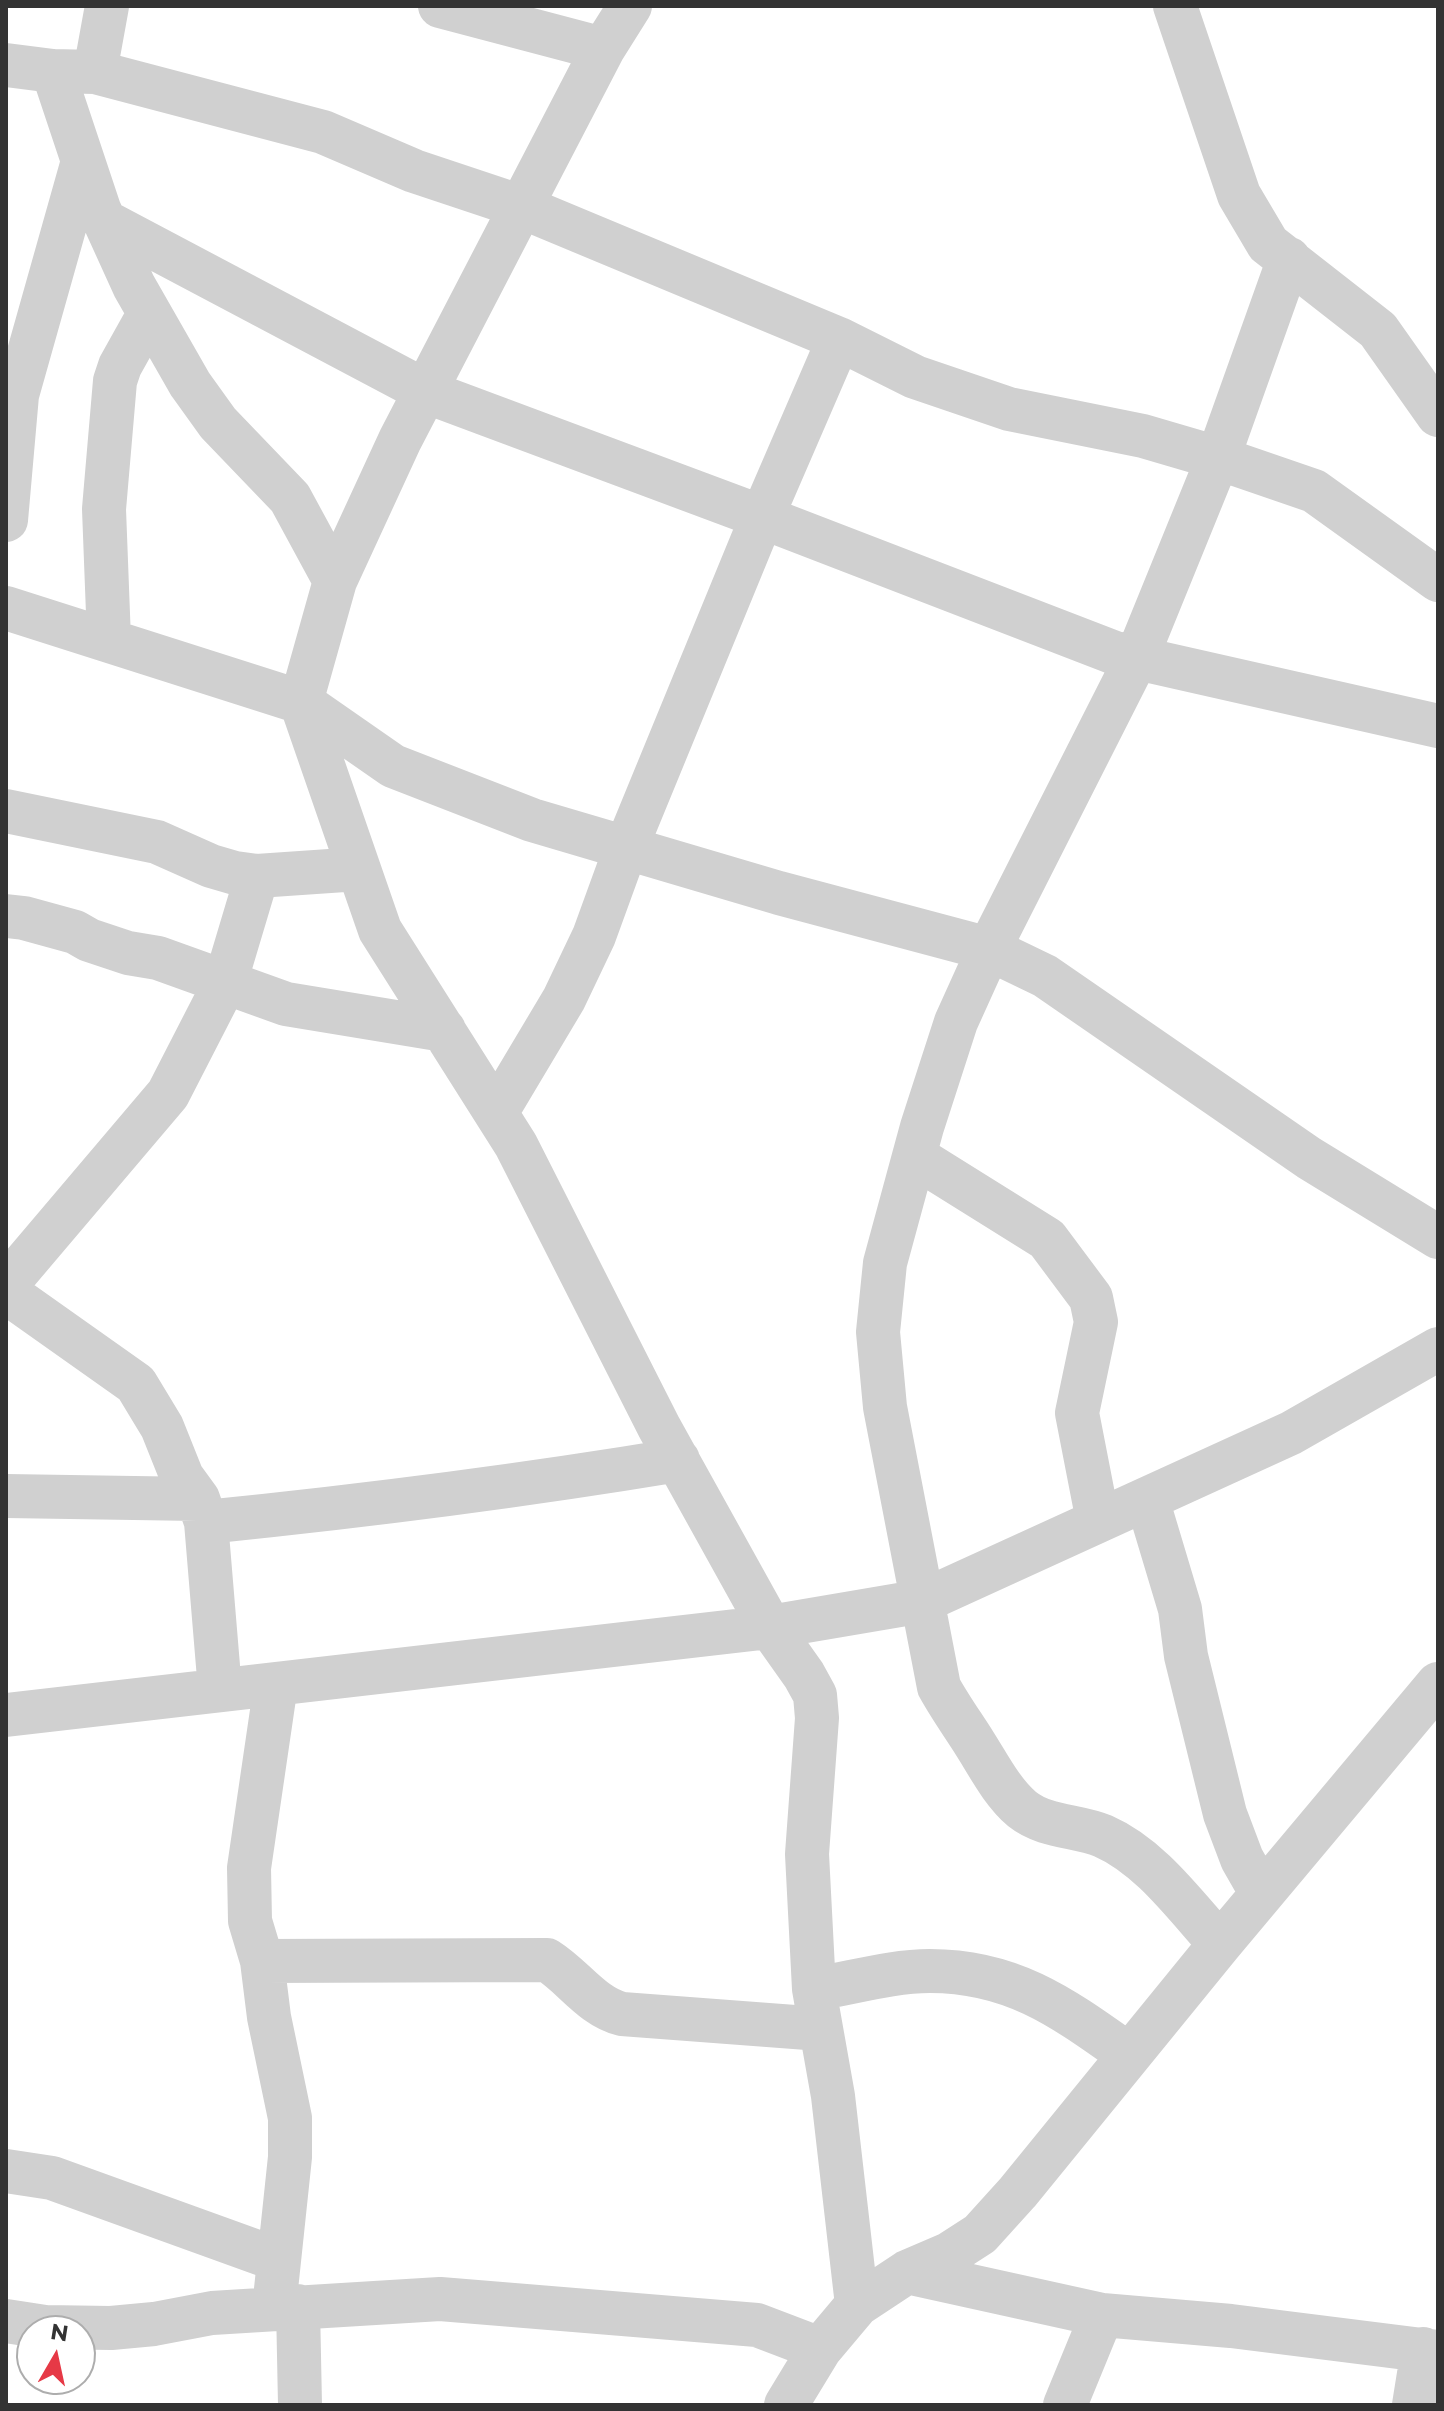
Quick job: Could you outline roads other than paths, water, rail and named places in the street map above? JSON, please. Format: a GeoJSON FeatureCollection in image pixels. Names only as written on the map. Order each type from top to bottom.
{"type":"FeatureCollection","features":[{"type":"Feature","properties":{"kind":"street"},"geometry":{"type":"LineString","coordinates":[[107,6],[74,71],[83,161],[104,221],[134,286],[190,384],[218,423],[290,498],[335,581]]}},
{"type":"Feature","properties":{"kind":"street"},"geometry":{"type":"LineString","coordinates":[[440,6],[603,49]]}},
{"type":"Feature","properties":{"kind":"street"},"geometry":{"type":"LineString","coordinates":[[630,6],[603,49],[400,440],[335,581],[301,702],[380,930],[516,1145],[678,1460],[770,1627],[815,1695],[817,1718],[807,1854],[818,2009],[833,2096],[857,2305]]}},
{"type":"Feature","properties":{"kind":"street"},"geometry":{"type":"LineString","coordinates":[[1175,6],[1239,195],[1268,244],[1378,330],[1438,415]]}},
{"type":"Feature","properties":{"kind":"street"},"geometry":{"type":"LineString","coordinates":[[6,65],[74,71],[323,132],[414,171],[522,207],[839,339],[915,377],[1009,409],[1143,436],[1314,491],[1438,580]]}},
{"type":"Feature","properties":{"kind":"street"},"geometry":{"type":"LineString","coordinates":[[6,520],[12,393],[83,161]]}},
{"type":"Feature","properties":{"kind":"street"},"geometry":{"type":"LineString","coordinates":[[104,221],[427,392],[1115,653],[1438,726]]}},
{"type":"Feature","properties":{"kind":"street"},"geometry":{"type":"LineString","coordinates":[[1220,1944],[1145,1863],[1104,1837],[1068,1829],[1021,1808],[994,1776],[939,1687],[885,1407],[878,1332],[885,1263],[914,1156],[956,1022],[989,949],[1137,657],[1218,458],[1289,259]]}},
{"type":"Feature","properties":{"kind":"street"},"geometry":{"type":"LineString","coordinates":[[109,640],[104,509],[115,381],[149,314]]}},
{"type":"Feature","properties":{"kind":"street"},"geometry":{"type":"LineString","coordinates":[[496,1113],[564,999],[594,936],[626,848],[839,339]]}},
{"type":"Feature","properties":{"kind":"street"},"geometry":{"type":"LineString","coordinates":[[6,608],[301,702],[393,766],[532,820],[822,905],[989,949],[1045,976],[1309,1158],[1438,1237]]}},
{"type":"Feature","properties":{"kind":"street"},"geometry":{"type":"LineString","coordinates":[[6,811],[157,842],[211,866],[257,876],[359,869]]}},
{"type":"Feature","properties":{"kind":"street"},"geometry":{"type":"LineString","coordinates":[[6,1285],[168,1094],[225,983],[257,876]]}},
{"type":"Feature","properties":{"kind":"street"},"geometry":{"type":"LineString","coordinates":[[6,916],[75,932],[106,947],[158,958],[286,1004],[444,1030]]}},
{"type":"Feature","properties":{"kind":"street"},"geometry":{"type":"LineString","coordinates":[[914,1156],[1047,1239],[1091,1298],[1096,1322],[1077,1413],[1098,1521]]}},
{"type":"Feature","properties":{"kind":"street"},"geometry":{"type":"LineString","coordinates":[[6,1292],[136,1384],[162,1427],[182,1477],[202,1510],[220,1690]]}},
{"type":"Feature","properties":{"kind":"street"},"geometry":{"type":"LineString","coordinates":[[6,1715],[770,1627],[923,1601],[1291,1433],[1438,1349]]}},
{"type":"Feature","properties":{"kind":"street"},"geometry":{"type":"LineString","coordinates":[[6,1496],[202,1510],[354,1507],[560,1480],[678,1460]]}},
{"type":"Feature","properties":{"kind":"street"},"geometry":{"type":"LineString","coordinates":[[1147,1499],[1180,1609],[1186,1656],[1225,1814],[1242,1859],[1262,1894]]}},
{"type":"Feature","properties":{"kind":"street"},"geometry":{"type":"LineString","coordinates":[[276,1684],[249,1868],[250,1921],[262,1961],[269,2017],[290,2118],[290,2157],[279,2260],[300,2405]]}},
{"type":"Feature","properties":{"kind":"street"},"geometry":{"type":"LineString","coordinates":[[786,2405],[820,2349],[857,2305],[907,2272],[949,2254],[980,2234],[1018,2192],[1438,1684]]}},
{"type":"Feature","properties":{"kind":"street"},"geometry":{"type":"LineString","coordinates":[[262,1961],[547,1960],[561,1968],[594,2001],[622,2014],[818,2009],[888,1975],[929,1971],[972,1974],[1007,1983],[1058,2005],[1129,2055]]}},
{"type":"Feature","properties":{"kind":"street"},"geometry":{"type":"LineString","coordinates":[[6,2171],[52,2178],[279,2260]]}},
{"type":"Feature","properties":{"kind":"street"},"geometry":{"type":"LineString","coordinates":[[907,2272],[1102,2315],[1231,2326],[1431,2351],[1414,2405]]}},
{"type":"Feature","properties":{"kind":"street"},"geometry":{"type":"LineString","coordinates":[[6,2321],[45,2327],[111,2328],[212,2313],[440,2299],[757,2325],[820,2349]]}},
{"type":"Feature","properties":{"kind":"street"},"geometry":{"type":"LineString","coordinates":[[1065,2405],[1102,2315]]}}]}
